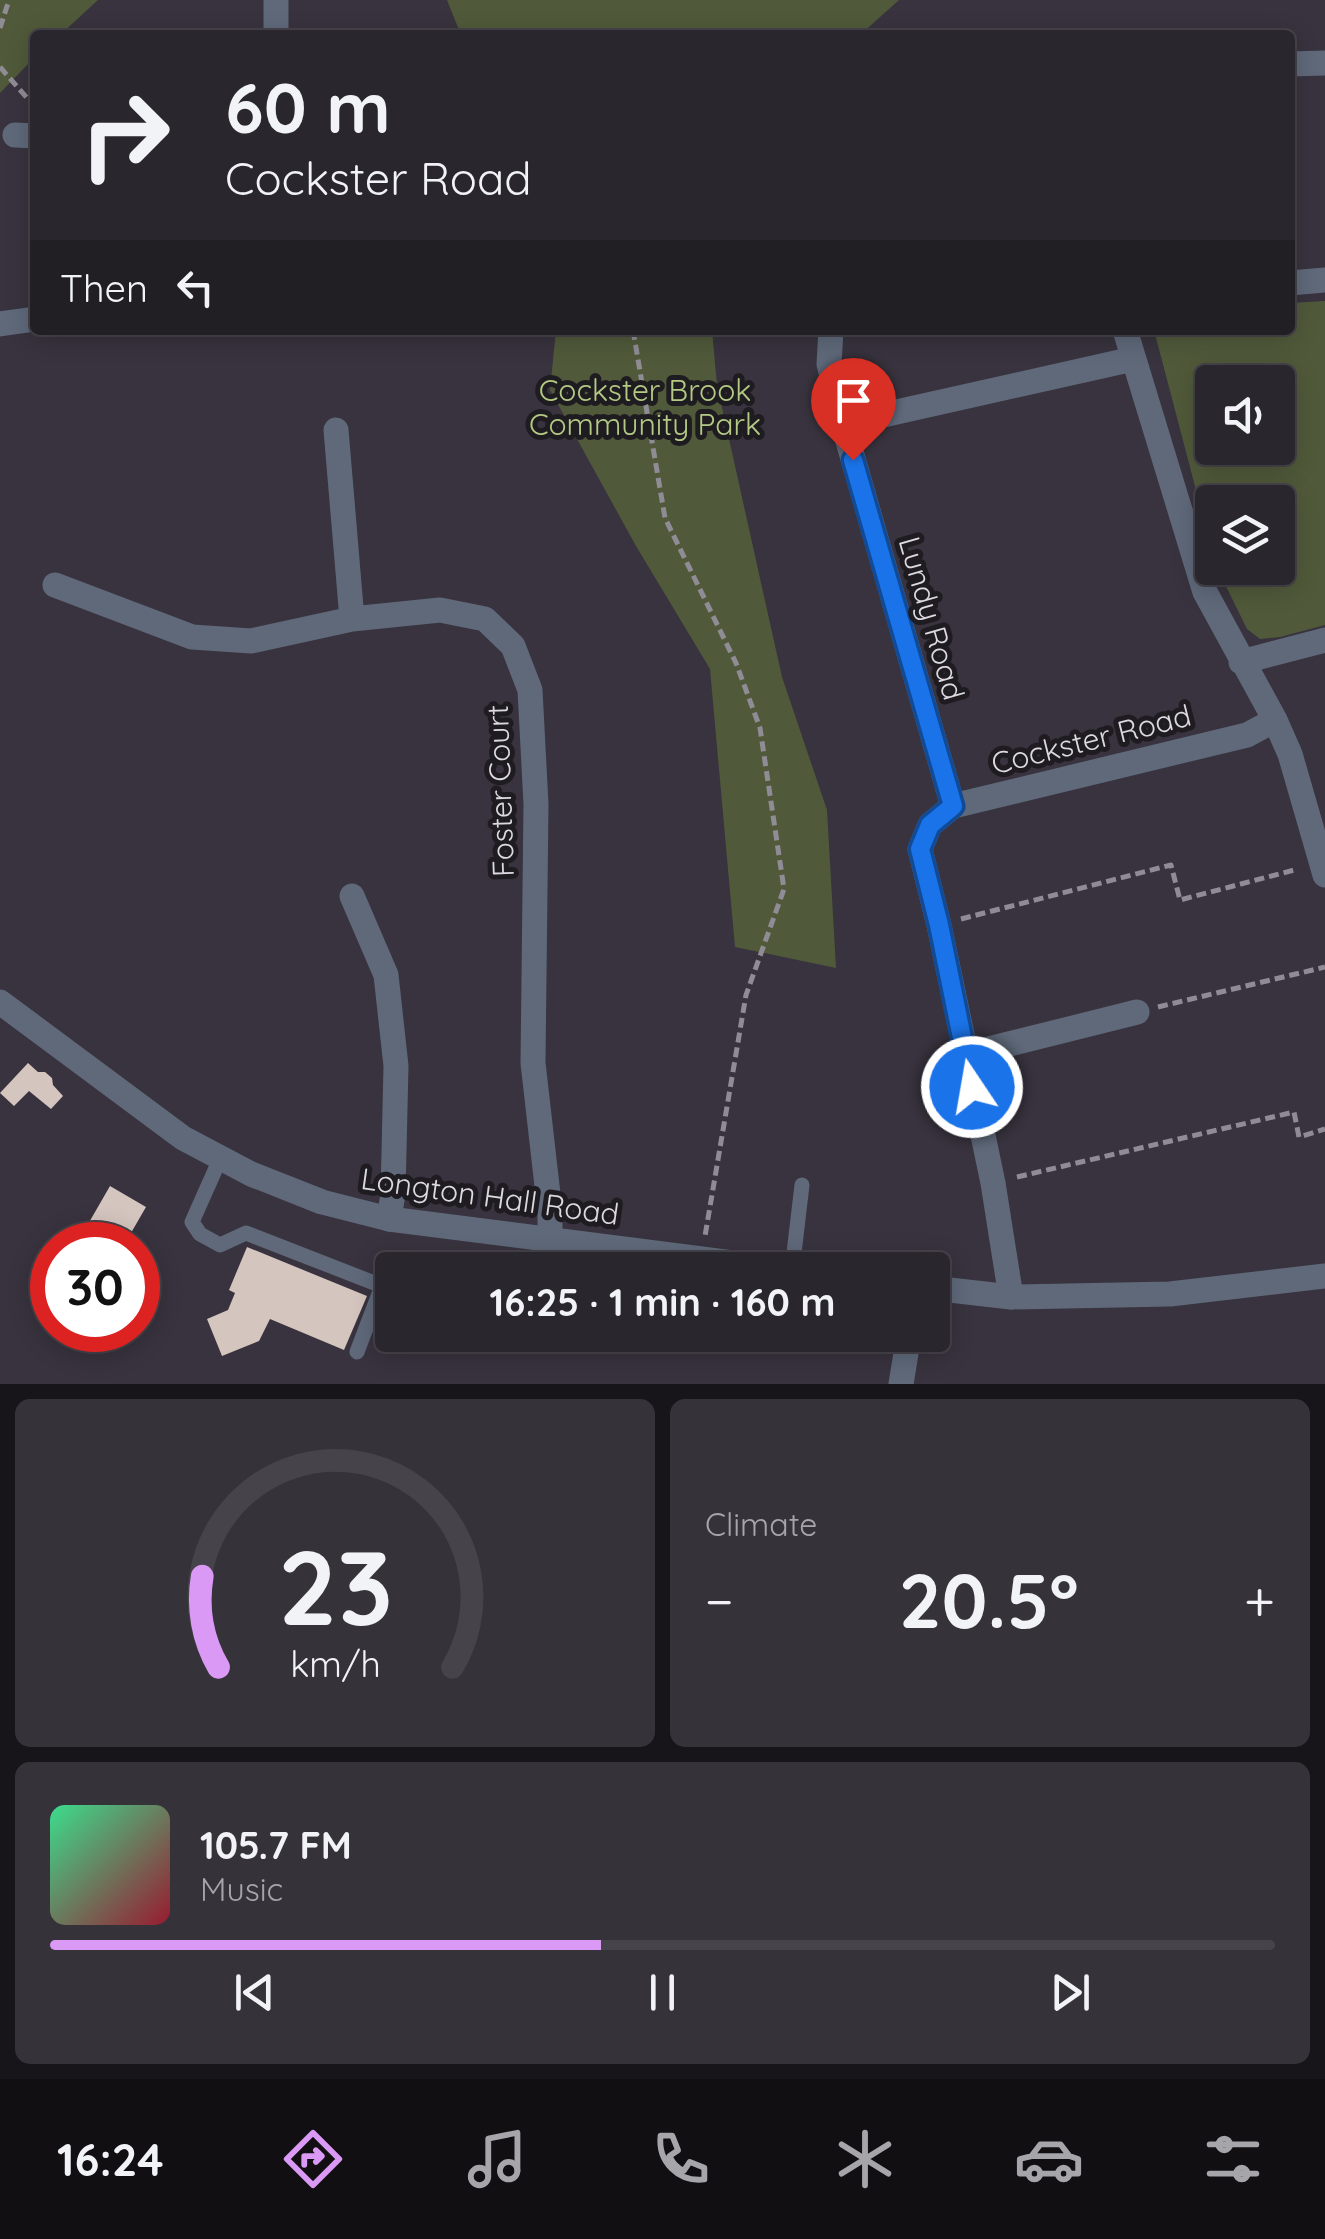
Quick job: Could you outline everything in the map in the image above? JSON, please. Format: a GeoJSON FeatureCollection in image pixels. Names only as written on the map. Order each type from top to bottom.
{"type":"FeatureCollection","features":[{"type":"Feature","properties":{"kind":"street"},"geometry":{"type":"LineString","coordinates":[[276,0],[276,30]]}},
{"type":"Feature","properties":{"kind":"street"},"geometry":{"type":"LineString","coordinates":[[1295,64],[1325,63]]}},
{"type":"Feature","properties":{"kind":"street"},"geometry":{"type":"LineString","coordinates":[[1295,283],[1325,280]]}},
{"type":"Feature","properties":{"kind":"street"},"geometry":{"type":"LineString","coordinates":[[0,324],[30,320]]}},
{"type":"Feature","properties":{"kind":"street","name":"Lundy Road"},"geometry":{"type":"LineString","coordinates":[[832,335],[830,364],[843,424],[953,806]]}},
{"type":"Feature","properties":{"kind":"street"},"geometry":{"type":"LineString","coordinates":[[1126,335],[1205,592],[1276,720],[1324,867]]}},
{"type":"Feature","properties":{"kind":"street"},"geometry":{"type":"LineString","coordinates":[[843,424],[1133,359]]}},
{"type":"Feature","properties":{"kind":"street"},"geometry":{"type":"LineString","coordinates":[[336,430],[352,620]]}},
{"type":"Feature","properties":{"kind":"street","name":"Foster Court"},"geometry":{"type":"LineString","coordinates":[[56,585],[192,637],[251,642],[352,620],[440,610],[485,619],[514,646],[530,690],[536,804],[533,1062],[550,1238]]}},
{"type":"Feature","properties":{"kind":"street"},"geometry":{"type":"LineString","coordinates":[[1242,662],[1325,640]]}},
{"type":"Feature","properties":{"kind":"street","name":"Cockster Road"},"geometry":{"type":"LineString","coordinates":[[953,806],[1246,734],[1276,720]]}},
{"type":"Feature","properties":{"kind":"street"},"geometry":{"type":"LineString","coordinates":[[953,806],[930,825],[920,849],[993,1183],[1011,1297]]}},
{"type":"Feature","properties":{"kind":"street"},"geometry":{"type":"LineString","coordinates":[[352,896],[386,975],[396,1066],[389,1219]]}},
{"type":"Feature","properties":{"kind":"street","name":"Longton Hall Road"},"geometry":{"type":"LineString","coordinates":[[0,1002],[131,1102],[220,1159],[322,1202],[389,1219],[656,1252]]}},
{"type":"Feature","properties":{"kind":"street"},"geometry":{"type":"LineString","coordinates":[[964,1055],[1138,1012]]}},
{"type":"Feature","properties":{"kind":"street"},"geometry":{"type":"LineString","coordinates":[[950,1290],[1011,1297],[1170,1294],[1325,1276]]}},
{"type":"Feature","properties":{"kind":"street"},"geometry":{"type":"LineString","coordinates":[[901,1384],[906,1352]]}},
{"type":"Feature","properties":{"kind":"lane"},"geometry":{"type":"LineString","coordinates":[[220,1159],[192,1222],[200,1234],[220,1245],[246,1232],[382,1286],[356,1352]]}},
{"type":"Feature","properties":{"kind":"lane"},"geometry":{"type":"LineString","coordinates":[[793,1252],[802,1184]]}},
{"type":"Feature","properties":{"kind":"path"},"geometry":{"type":"LineString","coordinates":[[0,28],[9,0]]}},
{"type":"Feature","properties":{"kind":"path"},"geometry":{"type":"LineString","coordinates":[[0,67],[30,101]]}},
{"type":"Feature","properties":{"kind":"path"},"geometry":{"type":"LineString","coordinates":[[634,335],[665,518],[736,663],[760,728],[784,890],[746,995],[702,1252]]}},
{"type":"Feature","properties":{"kind":"path"},"geometry":{"type":"LineString","coordinates":[[939,925],[1171,865],[1180,900],[1324,867]]}},
{"type":"Feature","properties":{"kind":"path"},"geometry":{"type":"LineString","coordinates":[[1138,1012],[1325,968]]}},
{"type":"Feature","properties":{"kind":"path"},"geometry":{"type":"LineString","coordinates":[[993,1183],[1294,1112],[1299,1137],[1325,1130]]}},
{"type":"Feature","properties":{"kind":"green space"},"geometry":{"type":"Polygon","coordinates":[[[0,0],[98,0],[65,30],[30,30],[30,62],[0,93],[0,0]]]}},
{"type":"Feature","properties":{"kind":"green space"},"geometry":{"type":"Polygon","coordinates":[[[447,0],[899,0],[866,30],[459,30],[447,0]]]}},
{"type":"Feature","properties":{"kind":"green space"},"geometry":{"type":"Polygon","coordinates":[[[1325,301],[1325,625],[1260,639],[1247,629],[1225,585],[1295,585],[1295,485],[1195,486],[1155,335],[1295,335],[1295,303],[1325,301]]]}},
{"type":"Feature","properties":{"kind":"green space","name":"Cockster Brook Community Park"},"geometry":{"type":"Polygon","coordinates":[[[556,335],[712,335],[717,385],[782,677],[827,810],[836,968],[735,947],[710,669],[636,546],[550,390],[556,335]]]}},
{"type":"Feature","properties":{"kind":"building"},"geometry":{"type":"Polygon","coordinates":[[[28,1063],[52,1078],[63,1096],[51,1109],[29,1091],[14,1106],[0,1093],[28,1063]]]}},
{"type":"Feature","properties":{"kind":"building"},"geometry":{"type":"Polygon","coordinates":[[[110,1186],[146,1207],[137,1222],[89,1222],[110,1186]]]}},
{"type":"Feature","properties":{"kind":"building"},"geometry":{"type":"Polygon","coordinates":[[[247,1247],[367,1296],[344,1350],[270,1319],[259,1341],[222,1356],[207,1319],[228,1310],[235,1293],[229,1290],[247,1247]]]}},
{"type":"Feature","properties":{"kind":"route"},"geometry":{"type":"LineString","coordinates":[[853,460],[953,806],[930,825],[920,849],[972,1087]]}}]}
